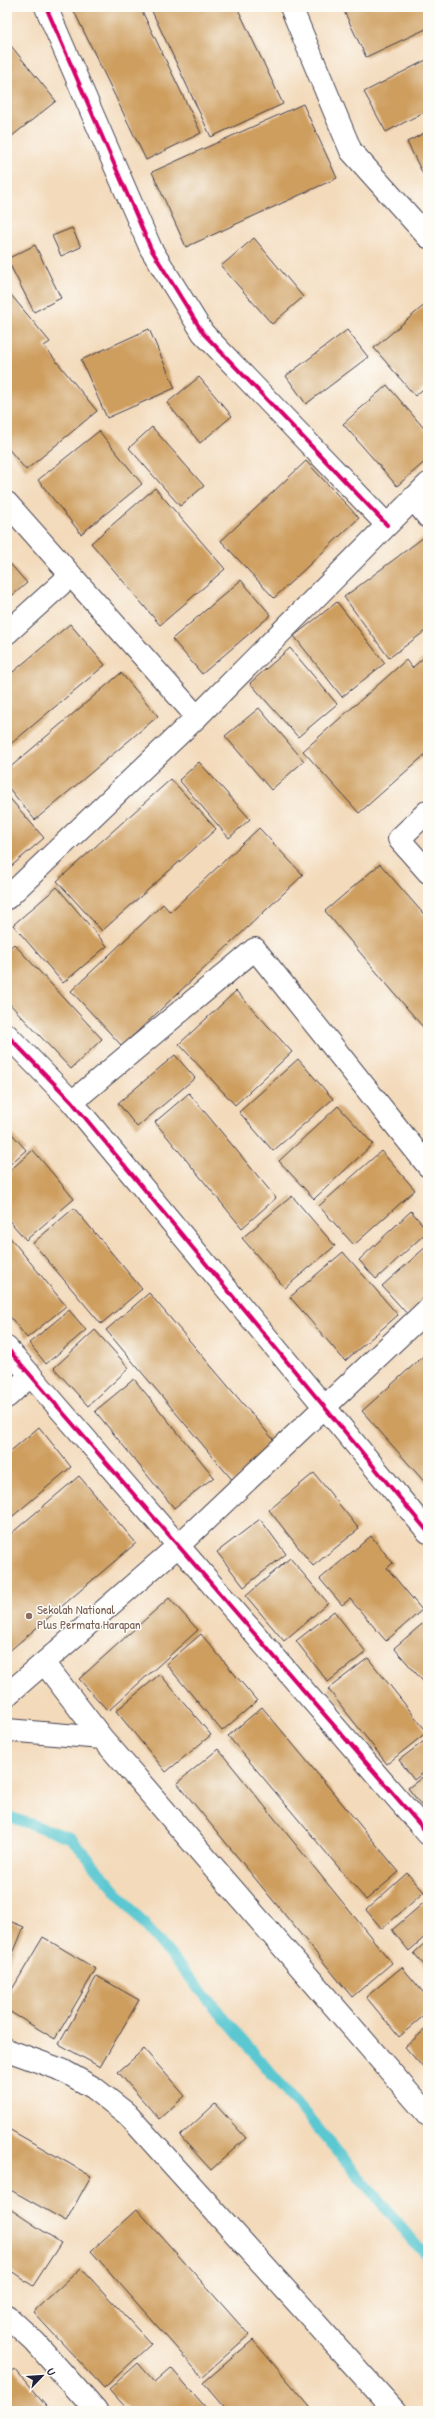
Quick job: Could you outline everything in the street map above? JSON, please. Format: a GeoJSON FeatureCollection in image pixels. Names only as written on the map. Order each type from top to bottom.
{"type":"FeatureCollection","features":[{"type":"Feature","properties":{"kind":"street"},"geometry":{"type":"LineString","coordinates":[[46,7],[151,249],[185,306],[203,333],[387,525]]}},
{"type":"Feature","properties":{"kind":"street"},"geometry":{"type":"LineString","coordinates":[[291,7],[351,151],[428,237]]}},
{"type":"Feature","properties":{"kind":"street"},"geometry":{"type":"LineString","coordinates":[[7,898],[197,717],[421,491],[428,517]]}},
{"type":"Feature","properties":{"kind":"street"},"geometry":{"type":"LineString","coordinates":[[7,503],[197,717]]}},
{"type":"Feature","properties":{"kind":"street"},"geometry":{"type":"LineString","coordinates":[[7,633],[71,575]]}},
{"type":"Feature","properties":{"kind":"street"},"geometry":{"type":"LineString","coordinates":[[428,811],[398,839],[428,872]]}},
{"type":"Feature","properties":{"kind":"street"},"geometry":{"type":"LineString","coordinates":[[72,1102],[255,949],[428,1166]]}},
{"type":"Feature","properties":{"kind":"street"},"geometry":{"type":"LineString","coordinates":[[7,1035],[72,1102],[324,1406],[423,1517]]}},
{"type":"Feature","properties":{"kind":"street"},"geometry":{"type":"LineString","coordinates":[[7,1695],[45,1664],[179,1545],[428,1309]]}},
{"type":"Feature","properties":{"kind":"street"},"geometry":{"type":"LineString","coordinates":[[7,1348],[428,1834]]}},
{"type":"Feature","properties":{"kind":"street"},"geometry":{"type":"LineString","coordinates":[[7,1397],[31,1375]]}},
{"type":"Feature","properties":{"kind":"street"},"geometry":{"type":"LineString","coordinates":[[45,1664],[102,1738],[428,2113]]}},
{"type":"Feature","properties":{"kind":"street"},"geometry":{"type":"LineString","coordinates":[[7,1730],[102,1738]]}},
{"type":"Feature","properties":{"kind":"street"},"geometry":{"type":"LineString","coordinates":[[7,2050],[62,2070],[94,2088],[127,2114],[395,2411]]}},
{"type":"Feature","properties":{"kind":"street"},"geometry":{"type":"LineString","coordinates":[[7,2316],[35,2342],[96,2411]]}},
{"type":"Feature","properties":{"kind":"building"},"geometry":{"type":"Polygon","coordinates":[[[72,7],[140,7],[201,133],[146,160],[72,7]]]}},
{"type":"Feature","properties":{"kind":"building"},"geometry":{"type":"Polygon","coordinates":[[[150,7],[237,7],[283,104],[211,137],[150,7]]]}},
{"type":"Feature","properties":{"kind":"building"},"geometry":{"type":"Polygon","coordinates":[[[342,7],[428,7],[428,28],[366,57],[342,7]]]}},
{"type":"Feature","properties":{"kind":"building"},"geometry":{"type":"Polygon","coordinates":[[[7,41],[56,101],[7,140],[7,41]]]}},
{"type":"Feature","properties":{"kind":"building"},"geometry":{"type":"Polygon","coordinates":[[[428,59],[428,110],[386,132],[364,92],[428,59]]]}},
{"type":"Feature","properties":{"kind":"building"},"geometry":{"type":"Polygon","coordinates":[[[303,104],[337,178],[186,247],[152,172],[303,104]]]}},
{"type":"Feature","properties":{"kind":"building"},"geometry":{"type":"Polygon","coordinates":[[[428,131],[428,184],[407,142],[428,131]]]}},
{"type":"Feature","properties":{"kind":"building"},"geometry":{"type":"Polygon","coordinates":[[[72,228],[81,247],[61,256],[52,236],[72,228]]]}},
{"type":"Feature","properties":{"kind":"building"},"geometry":{"type":"Polygon","coordinates":[[[254,238],[303,297],[272,324],[221,266],[254,238]]]}},
{"type":"Feature","properties":{"kind":"building"},"geometry":{"type":"Polygon","coordinates":[[[35,245],[61,298],[34,312],[7,259],[35,245]]]}},
{"type":"Feature","properties":{"kind":"building"},"geometry":{"type":"Polygon","coordinates":[[[7,290],[50,342],[44,346],[97,411],[26,470],[7,447],[7,290]]]}},
{"type":"Feature","properties":{"kind":"building"},"geometry":{"type":"Polygon","coordinates":[[[428,302],[428,385],[415,396],[374,348],[428,302]]]}},
{"type":"Feature","properties":{"kind":"building"},"geometry":{"type":"Polygon","coordinates":[[[149,329],[175,388],[107,418],[81,360],[149,329]]]}},
{"type":"Feature","properties":{"kind":"building"},"geometry":{"type":"Polygon","coordinates":[[[347,330],[368,357],[306,404],[286,376],[347,330]]]}},
{"type":"Feature","properties":{"kind":"building"},"geometry":{"type":"Polygon","coordinates":[[[199,377],[232,416],[200,443],[167,403],[199,377]]]}},
{"type":"Feature","properties":{"kind":"building"},"geometry":{"type":"Polygon","coordinates":[[[387,385],[428,433],[428,459],[397,486],[343,424],[387,385]]]}},
{"type":"Feature","properties":{"kind":"building"},"geometry":{"type":"Polygon","coordinates":[[[152,427],[204,486],[180,506],[129,448],[152,427]]]}},
{"type":"Feature","properties":{"kind":"building"},"geometry":{"type":"Polygon","coordinates":[[[99,431],[142,484],[81,534],[38,480],[99,431]]]}},
{"type":"Feature","properties":{"kind":"building"},"geometry":{"type":"Polygon","coordinates":[[[306,461],[359,518],[274,598],[221,541],[306,461]]]}},
{"type":"Feature","properties":{"kind":"building"},"geometry":{"type":"Polygon","coordinates":[[[155,488],[225,569],[160,625],[91,543],[155,488]]]}},
{"type":"Feature","properties":{"kind":"building"},"geometry":{"type":"Polygon","coordinates":[[[424,537],[428,543],[428,629],[389,658],[344,597],[424,537]]]}},
{"type":"Feature","properties":{"kind":"building"},"geometry":{"type":"Polygon","coordinates":[[[7,560],[27,583],[7,600],[7,560]]]}},
{"type":"Feature","properties":{"kind":"building"},"geometry":{"type":"Polygon","coordinates":[[[241,580],[271,615],[202,674],[172,639],[241,580]]]}},
{"type":"Feature","properties":{"kind":"building"},"geometry":{"type":"Polygon","coordinates":[[[337,602],[385,663],[342,697],[294,636],[337,602]]]}},
{"type":"Feature","properties":{"kind":"building"},"geometry":{"type":"Polygon","coordinates":[[[70,624],[105,665],[7,747],[7,677],[70,624]]]}},
{"type":"Feature","properties":{"kind":"building"},"geometry":{"type":"Polygon","coordinates":[[[290,648],[337,704],[298,737],[250,683],[290,648]]]}},
{"type":"Feature","properties":{"kind":"building"},"geometry":{"type":"Polygon","coordinates":[[[428,654],[428,752],[359,813],[303,751],[406,660],[412,668],[428,654]]]}},
{"type":"Feature","properties":{"kind":"building"},"geometry":{"type":"Polygon","coordinates":[[[121,673],[158,716],[35,820],[7,786],[7,770],[121,673]]]}},
{"type":"Feature","properties":{"kind":"building"},"geometry":{"type":"Polygon","coordinates":[[[259,708],[304,761],[271,790],[225,736],[259,708]]]}},
{"type":"Feature","properties":{"kind":"building"},"geometry":{"type":"Polygon","coordinates":[[[199,762],[250,819],[229,838],[179,780],[199,762]]]}},
{"type":"Feature","properties":{"kind":"building"},"geometry":{"type":"Polygon","coordinates":[[[171,779],[216,829],[102,931],[57,881],[171,779]]]}},
{"type":"Feature","properties":{"kind":"building"},"geometry":{"type":"Polygon","coordinates":[[[7,795],[44,838],[7,870],[7,795]]]}},
{"type":"Feature","properties":{"kind":"building"},"geometry":{"type":"Polygon","coordinates":[[[259,828],[303,875],[122,1046],[71,991],[163,904],[170,912],[259,828]]]}},
{"type":"Feature","properties":{"kind":"building"},"geometry":{"type":"Polygon","coordinates":[[[380,864],[428,919],[428,1033],[325,911],[380,864]]]}},
{"type":"Feature","properties":{"kind":"building"},"geometry":{"type":"Polygon","coordinates":[[[57,887],[107,946],[63,983],[13,925],[57,887]]]}},
{"type":"Feature","properties":{"kind":"building"},"geometry":{"type":"Polygon","coordinates":[[[14,944],[102,1039],[71,1069],[7,1001],[7,950],[14,944]]]}},
{"type":"Feature","properties":{"kind":"building"},"geometry":{"type":"Polygon","coordinates":[[[236,991],[292,1052],[235,1105],[179,1044],[236,991]]]}},
{"type":"Feature","properties":{"kind":"building"},"geometry":{"type":"Polygon","coordinates":[[[175,1055],[195,1078],[137,1127],[118,1103],[175,1055]]]}},
{"type":"Feature","properties":{"kind":"building"},"geometry":{"type":"Polygon","coordinates":[[[298,1059],[333,1099],[273,1151],[239,1112],[298,1059]]]}},
{"type":"Feature","properties":{"kind":"building"},"geometry":{"type":"Polygon","coordinates":[[[189,1093],[276,1198],[242,1228],[155,1122],[189,1093]]]}},
{"type":"Feature","properties":{"kind":"building"},"geometry":{"type":"Polygon","coordinates":[[[338,1106],[373,1144],[314,1199],[279,1161],[338,1106]]]}},
{"type":"Feature","properties":{"kind":"building"},"geometry":{"type":"Polygon","coordinates":[[[7,1128],[26,1150],[7,1167],[7,1128]]]}},
{"type":"Feature","properties":{"kind":"building"},"geometry":{"type":"Polygon","coordinates":[[[33,1150],[74,1199],[26,1240],[7,1218],[7,1173],[33,1150]]]}},
{"type":"Feature","properties":{"kind":"building"},"geometry":{"type":"Polygon","coordinates":[[[381,1151],[415,1190],[354,1245],[319,1206],[381,1151]]]}},
{"type":"Feature","properties":{"kind":"building"},"geometry":{"type":"Polygon","coordinates":[[[292,1196],[335,1246],[285,1288],[242,1238],[292,1196]]]}},
{"type":"Feature","properties":{"kind":"building"},"geometry":{"type":"Polygon","coordinates":[[[74,1208],[142,1289],[101,1324],[33,1243],[74,1208]]]}},
{"type":"Feature","properties":{"kind":"building"},"geometry":{"type":"Polygon","coordinates":[[[411,1211],[428,1231],[376,1279],[359,1260],[411,1211]]]}},
{"type":"Feature","properties":{"kind":"building"},"geometry":{"type":"Polygon","coordinates":[[[8,1235],[66,1306],[27,1338],[7,1313],[8,1235]]]}},
{"type":"Feature","properties":{"kind":"building"},"geometry":{"type":"Polygon","coordinates":[[[428,1245],[428,1299],[409,1316],[382,1286],[428,1245]]]}},
{"type":"Feature","properties":{"kind":"building"},"geometry":{"type":"Polygon","coordinates":[[[343,1252],[398,1315],[345,1361],[290,1297],[343,1252]]]}},
{"type":"Feature","properties":{"kind":"building"},"geometry":{"type":"Polygon","coordinates":[[[149,1293],[278,1445],[234,1482],[106,1330],[149,1293]]]}},
{"type":"Feature","properties":{"kind":"building"},"geometry":{"type":"Polygon","coordinates":[[[69,1310],[86,1330],[46,1364],[29,1343],[69,1310]]]}},
{"type":"Feature","properties":{"kind":"building"},"geometry":{"type":"Polygon","coordinates":[[[95,1330],[129,1368],[88,1406],[54,1368],[95,1330]]]}},
{"type":"Feature","properties":{"kind":"building"},"geometry":{"type":"Polygon","coordinates":[[[428,1352],[428,1486],[362,1411],[428,1352]]]}},
{"type":"Feature","properties":{"kind":"building"},"geometry":{"type":"Polygon","coordinates":[[[134,1379],[214,1477],[174,1508],[95,1411],[134,1379]]]}},
{"type":"Feature","properties":{"kind":"building"},"geometry":{"type":"Polygon","coordinates":[[[39,1427],[71,1467],[7,1521],[7,1454],[39,1427]]]}},
{"type":"Feature","properties":{"kind":"building"},"geometry":{"type":"Polygon","coordinates":[[[314,1473],[359,1529],[313,1566],[269,1510],[314,1473]]]}},
{"type":"Feature","properties":{"kind":"building"},"geometry":{"type":"Polygon","coordinates":[[[79,1476],[136,1543],[7,1653],[7,1537],[79,1476]]]}},
{"type":"Feature","properties":{"kind":"building"},"geometry":{"type":"Polygon","coordinates":[[[260,1519],[286,1554],[244,1587],[217,1552],[260,1519]]]}},
{"type":"Feature","properties":{"kind":"building"},"geometry":{"type":"Polygon","coordinates":[[[371,1536],[393,1563],[387,1568],[422,1610],[386,1641],[350,1599],[342,1605],[320,1579],[371,1536]]]}},
{"type":"Feature","properties":{"kind":"building"},"geometry":{"type":"Polygon","coordinates":[[[290,1558],[328,1603],[284,1641],[246,1596],[290,1558]]]}},
{"type":"Feature","properties":{"kind":"building"},"geometry":{"type":"Polygon","coordinates":[[[169,1598],[198,1630],[108,1711],[79,1679],[169,1598]]]}},
{"type":"Feature","properties":{"kind":"building"},"geometry":{"type":"Polygon","coordinates":[[[334,1611],[366,1652],[328,1682],[296,1641],[334,1611]]]}},
{"type":"Feature","properties":{"kind":"building"},"geometry":{"type":"Polygon","coordinates":[[[428,1619],[428,1687],[394,1648],[428,1619]]]}},
{"type":"Feature","properties":{"kind":"building"},"geometry":{"type":"Polygon","coordinates":[[[201,1634],[257,1701],[222,1731],[166,1664],[201,1634]]]}},
{"type":"Feature","properties":{"kind":"building"},"geometry":{"type":"Polygon","coordinates":[[[368,1658],[427,1732],[387,1764],[328,1689],[368,1658]]]}},
{"type":"Feature","properties":{"kind":"building"},"geometry":{"type":"Polygon","coordinates":[[[160,1674],[211,1735],[166,1772],[116,1711],[160,1674]]]}},
{"type":"Feature","properties":{"kind":"building"},"geometry":{"type":"Polygon","coordinates":[[[262,1707],[399,1872],[366,1900],[228,1736],[262,1707]]]}},
{"type":"Feature","properties":{"kind":"building"},"geometry":{"type":"Polygon","coordinates":[[[428,1738],[428,1769],[414,1780],[399,1760],[428,1738]]]}},
{"type":"Feature","properties":{"kind":"building"},"geometry":{"type":"Polygon","coordinates":[[[218,1749],[392,1963],[352,1997],[177,1783],[218,1749]]]}},
{"type":"Feature","properties":{"kind":"building"},"geometry":{"type":"Polygon","coordinates":[[[428,1773],[428,1814],[408,1788],[428,1773]]]}},
{"type":"Feature","properties":{"kind":"building"},"geometry":{"type":"Polygon","coordinates":[[[407,1873],[424,1892],[382,1929],[366,1910],[407,1873]]]}},
{"type":"Feature","properties":{"kind":"building"},"geometry":{"type":"Polygon","coordinates":[[[428,1899],[428,1934],[409,1951],[392,1930],[428,1899]]]}},
{"type":"Feature","properties":{"kind":"building"},"geometry":{"type":"Polygon","coordinates":[[[7,1920],[24,1927],[7,1968],[7,1920]]]}},
{"type":"Feature","properties":{"kind":"building"},"geometry":{"type":"Polygon","coordinates":[[[43,1937],[96,1969],[55,2039],[7,2010],[7,1998],[43,1937]]]}},
{"type":"Feature","properties":{"kind":"building"},"geometry":{"type":"Polygon","coordinates":[[[428,1940],[428,1970],[414,1953],[428,1940]]]}},
{"type":"Feature","properties":{"kind":"building"},"geometry":{"type":"Polygon","coordinates":[[[402,1967],[428,1998],[428,2012],[399,2037],[366,1997],[402,1967]]]}},
{"type":"Feature","properties":{"kind":"building"},"geometry":{"type":"Polygon","coordinates":[[[97,1976],[139,2000],[100,2067],[59,2044],[97,1976]]]}},
{"type":"Feature","properties":{"kind":"building"},"geometry":{"type":"Polygon","coordinates":[[[428,2027],[428,2073],[405,2047],[428,2027]]]}},
{"type":"Feature","properties":{"kind":"building"},"geometry":{"type":"Polygon","coordinates":[[[144,2049],[185,2096],[159,2119],[118,2072],[144,2049]]]}},
{"type":"Feature","properties":{"kind":"building"},"geometry":{"type":"Polygon","coordinates":[[[215,2104],[246,2138],[211,2170],[180,2136],[215,2104]]]}},
{"type":"Feature","properties":{"kind":"building"},"geometry":{"type":"Polygon","coordinates":[[[7,2128],[91,2176],[66,2221],[7,2188],[7,2128]]]}},
{"type":"Feature","properties":{"kind":"building"},"geometry":{"type":"Polygon","coordinates":[[[7,2207],[61,2243],[33,2286],[7,2268],[7,2207]]]}},
{"type":"Feature","properties":{"kind":"building"},"geometry":{"type":"Polygon","coordinates":[[[137,2209],[249,2335],[202,2377],[91,2251],[137,2209]]]}},
{"type":"Feature","properties":{"kind":"building"},"geometry":{"type":"Polygon","coordinates":[[[81,2268],[151,2344],[104,2388],[33,2312],[81,2268]]]}},
{"type":"Feature","properties":{"kind":"building"},"geometry":{"type":"Polygon","coordinates":[[[253,2340],[310,2407],[306,2411],[227,2411],[203,2383],[253,2340]]]}},
{"type":"Feature","properties":{"kind":"building"},"geometry":{"type":"Polygon","coordinates":[[[138,2363],[155,2382],[171,2368],[209,2411],[129,2411],[109,2389],[138,2363]]]}},
{"type":"Feature","properties":{"kind":"building"},"geometry":{"type":"Polygon","coordinates":[[[15,2369],[50,2411],[7,2411],[7,2376],[15,2369]]]}},
{"type":"Feature","properties":{"kind":"waterway"},"geometry":{"type":"LineString","coordinates":[[7,1816],[71,1838],[428,2258]]}},
{"type":"Feature","properties":{"kind":"cycle path"},"geometry":{"type":"LineString","coordinates":[[46,7],[151,249],[203,333],[387,525]]}},
{"type":"Feature","properties":{"kind":"cycle path"},"geometry":{"type":"LineString","coordinates":[[7,1035],[72,1102],[428,1532]]}},
{"type":"Feature","properties":{"kind":"cycle path"},"geometry":{"type":"LineString","coordinates":[[7,1348],[428,1834]]}},
{"type":"Feature","properties":{"kind":"place","name":"Sekolah National Plus Permata Harapan"},"geometry":{"type":"Point","coordinates":[29,1616]}}]}
